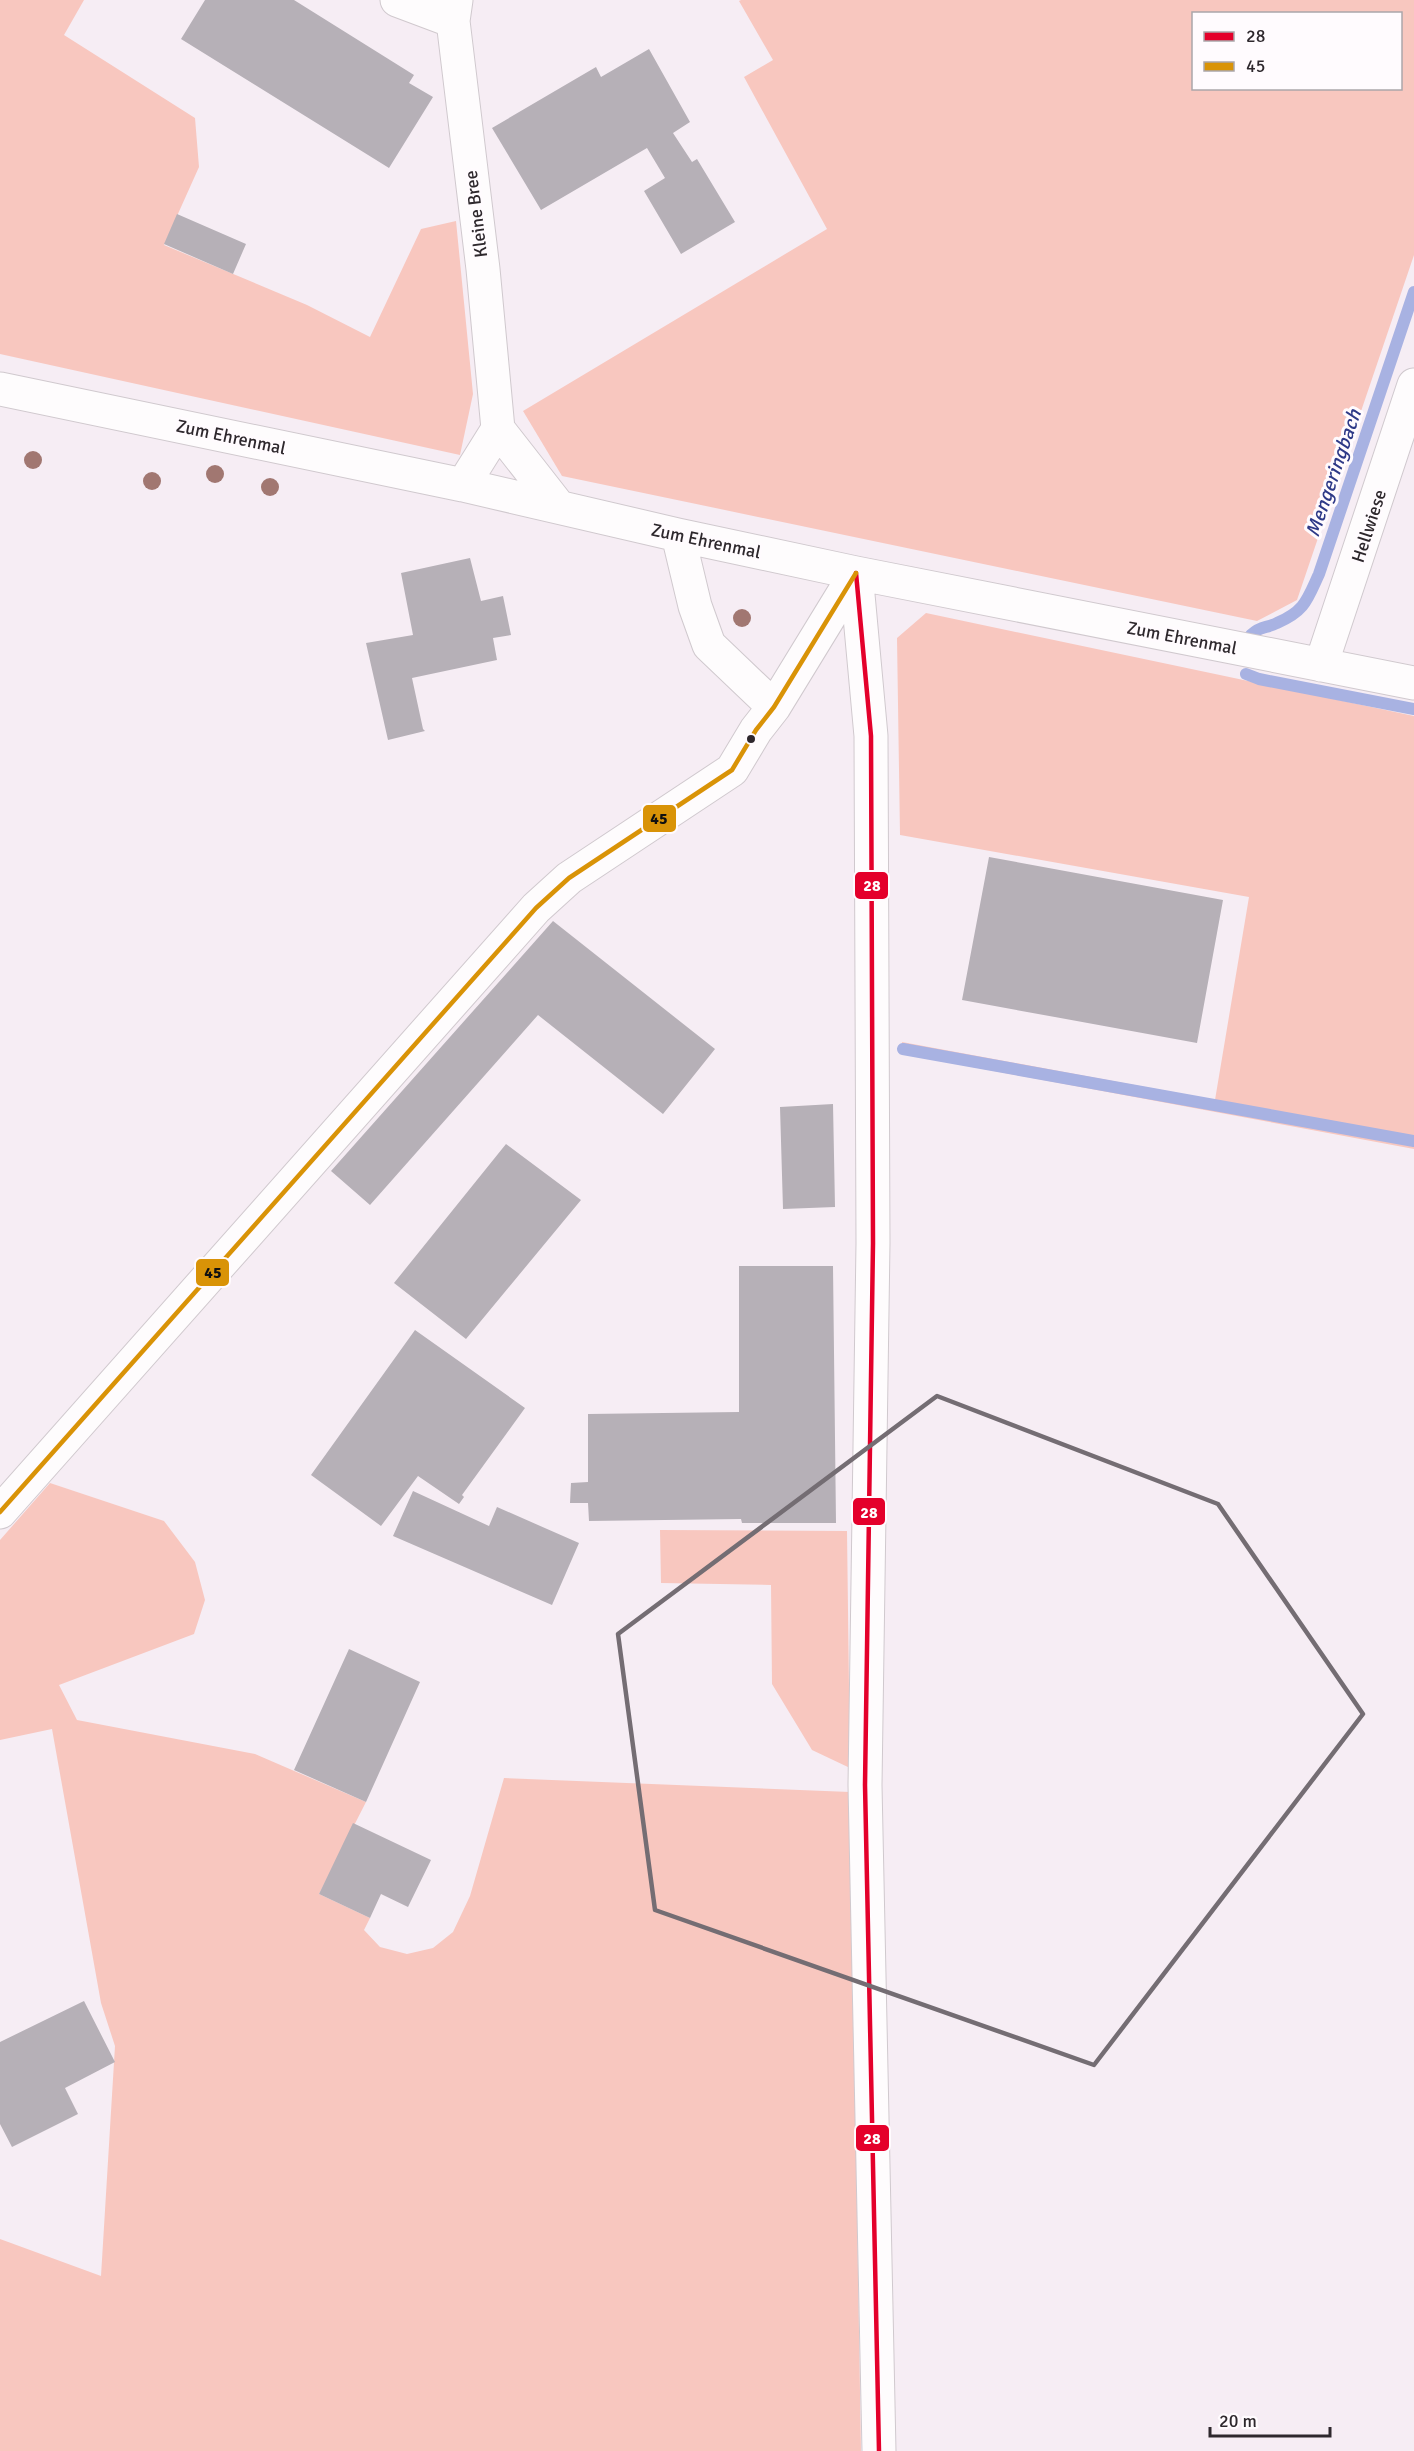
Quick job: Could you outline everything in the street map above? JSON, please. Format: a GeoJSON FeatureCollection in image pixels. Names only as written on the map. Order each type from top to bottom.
{"type":"FeatureCollection","features":[{"type":"Feature","properties":{"kind":"street"},"geometry":{"type":"LineString","coordinates":[[397,0],[454,10]]}},
{"type":"Feature","properties":{"kind":"street","name":"Kleine Bree"},"geometry":{"type":"LineString","coordinates":[[454,10],[498,429]]}},
{"type":"Feature","properties":{"kind":"street","name":"Hellwiese"},"geometry":{"type":"LineString","coordinates":[[1322,665],[1414,385]]}},
{"type":"Feature","properties":{"kind":"street","name":"Zum Ehrenmal"},"geometry":{"type":"LineString","coordinates":[[0,389],[463,486],[856,573],[1414,683]]}},
{"type":"Feature","properties":{"kind":"street"},"geometry":{"type":"LineString","coordinates":[[463,486],[498,429],[559,507]]}},
{"type":"Feature","properties":{"kind":"street"},"geometry":{"type":"LineString","coordinates":[[678,535],[695,606],[709,645],[774,707]]}},
{"type":"Feature","properties":{"kind":"street"},"geometry":{"type":"LineString","coordinates":[[0,1512],[536,908],[569,878],[732,770],[756,730],[774,707],[856,573]]}},
{"type":"Feature","properties":{"kind":"street"},"geometry":{"type":"LineString","coordinates":[[856,573],[872,736],[873,1243],[865,1785],[879,2451]]}},
{"type":"Feature","properties":{"kind":"highlighted area"},"geometry":{"type":"Polygon","coordinates":[[[937,1396],[1218,1504],[1363,1714],[1094,2065],[655,1910],[618,1634],[937,1396]]]}},
{"type":"Feature","properties":{"kind":"shaded area"},"geometry":{"type":"Polygon","coordinates":[[[0,0],[84,0],[64,35],[195,118],[199,167],[164,245],[307,305],[370,337],[421,229],[456,221],[473,394],[460,455],[0,354],[0,0]]]}},
{"type":"Feature","properties":{"kind":"shaded area"},"geometry":{"type":"Polygon","coordinates":[[[1414,0],[1414,255],[1297,600],[1257,621],[562,476],[523,411],[827,229],[744,77],[773,60],[739,1],[1414,0]]]}},
{"type":"Feature","properties":{"kind":"shaded area"},"geometry":{"type":"Polygon","coordinates":[[[926,613],[1414,716],[1414,1149],[903,1054],[902,1042],[1215,1100],[1249,897],[900,835],[897,638],[926,613]]]}},
{"type":"Feature","properties":{"kind":"shaded area"},"geometry":{"type":"Polygon","coordinates":[[[50,1483],[164,1521],[195,1562],[205,1600],[194,1634],[59,1685],[77,1720],[255,1754],[366,1802],[319,1894],[370,1918],[364,1930],[380,1947],[407,1954],[433,1948],[453,1932],[470,1896],[504,1778],[850,1792],[861,2451],[0,2451],[0,2239],[101,2276],[115,2046],[101,2003],[52,1729],[0,1740],[0,1540],[50,1483]]]}},
{"type":"Feature","properties":{"kind":"shaded area"},"geometry":{"type":"Polygon","coordinates":[[[660,1530],[847,1531],[850,1768],[812,1750],[772,1684],[771,1585],[661,1583],[660,1530]]]}},
{"type":"Feature","properties":{"kind":"building"},"geometry":{"type":"Polygon","coordinates":[[[205,0],[294,0],[414,75],[409,83],[433,97],[389,168],[181,39],[205,0]]]}},
{"type":"Feature","properties":{"kind":"building"},"geometry":{"type":"Polygon","coordinates":[[[649,49],[690,122],[673,133],[692,162],[697,159],[735,222],[681,254],[644,191],[665,178],[647,148],[541,210],[492,128],[596,67],[601,77],[649,49]]]}},
{"type":"Feature","properties":{"kind":"building"},"geometry":{"type":"Polygon","coordinates":[[[177,214],[246,244],[233,274],[164,244],[177,214]]]}},
{"type":"Feature","properties":{"kind":"building"},"geometry":{"type":"Polygon","coordinates":[[[470,558],[481,601],[503,596],[511,635],[493,638],[497,660],[412,678],[425,731],[388,740],[366,643],[413,635],[401,573],[470,558]]]}},
{"type":"Feature","properties":{"kind":"building"},"geometry":{"type":"Polygon","coordinates":[[[989,857],[1223,900],[1197,1043],[962,1000],[989,857]]]}},
{"type":"Feature","properties":{"kind":"building"},"geometry":{"type":"Polygon","coordinates":[[[553,921],[715,1049],[663,1114],[538,1015],[370,1205],[331,1171],[553,921]]]}},
{"type":"Feature","properties":{"kind":"building"},"geometry":{"type":"Polygon","coordinates":[[[833,1104],[835,1207],[783,1209],[780,1107],[833,1104]]]}},
{"type":"Feature","properties":{"kind":"building"},"geometry":{"type":"Polygon","coordinates":[[[506,1144],[581,1200],[466,1339],[394,1283],[506,1144]]]}},
{"type":"Feature","properties":{"kind":"building"},"geometry":{"type":"Polygon","coordinates":[[[739,1266],[833,1266],[836,1523],[742,1523],[741,1519],[589,1521],[588,1503],[570,1503],[571,1483],[588,1482],[588,1414],[739,1412],[739,1266]]]}},
{"type":"Feature","properties":{"kind":"building"},"geometry":{"type":"Polygon","coordinates":[[[415,1330],[525,1408],[462,1495],[464,1497],[459,1504],[418,1476],[381,1526],[311,1475],[415,1330]]]}},
{"type":"Feature","properties":{"kind":"building"},"geometry":{"type":"Polygon","coordinates":[[[413,1491],[489,1526],[497,1507],[579,1543],[552,1605],[393,1536],[413,1491]]]}},
{"type":"Feature","properties":{"kind":"building"},"geometry":{"type":"Polygon","coordinates":[[[349,1649],[420,1682],[366,1802],[294,1770],[349,1649]]]}},
{"type":"Feature","properties":{"kind":"building"},"geometry":{"type":"Polygon","coordinates":[[[353,1823],[431,1860],[408,1907],[381,1894],[370,1918],[319,1894],[353,1823]]]}},
{"type":"Feature","properties":{"kind":"building"},"geometry":{"type":"Polygon","coordinates":[[[84,2001],[115,2062],[65,2088],[78,2114],[12,2147],[0,2124],[0,2042],[84,2001]]]}},
{"type":"Feature","properties":{"kind":"waterway","name":"Mengeringbach"},"geometry":{"type":"LineString","coordinates":[[1251,635],[1294,614],[1304,604],[1311,591],[1319,574],[1414,292]]}},
{"type":"Feature","properties":{"kind":"waterway","name":"Mengeringbach"},"geometry":{"type":"LineString","coordinates":[[1246,674],[1259,679],[1414,709]]}},
{"type":"Feature","properties":{"kind":"waterway"},"geometry":{"type":"LineString","coordinates":[[903,1049],[1414,1141]]}},
{"type":"Feature","properties":{"kind":"transit line","name":"28"},"geometry":{"type":"LineString","coordinates":[[856,573],[871,736],[873,1243],[865,1785],[879,2451]]}},
{"type":"Feature","properties":{"kind":"transit line","name":"45"},"geometry":{"type":"LineString","coordinates":[[0,1512],[536,908],[569,878],[732,770],[756,730],[774,707],[856,573]]}}]}
